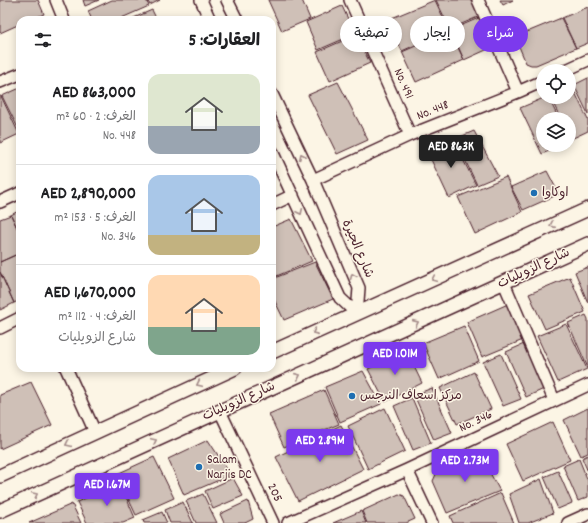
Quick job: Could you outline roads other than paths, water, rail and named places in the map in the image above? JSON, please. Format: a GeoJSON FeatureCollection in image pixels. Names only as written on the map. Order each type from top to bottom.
{"type":"FeatureCollection","features":[{"type":"Feature","properties":{"kind":"street"},"geometry":{"type":"LineString","coordinates":[[56,0],[62,16]]}},
{"type":"Feature","properties":{"kind":"street"},"geometry":{"type":"LineString","coordinates":[[200,0],[208,16]]}},
{"type":"Feature","properties":{"kind":"street"},"geometry":{"type":"LineString","coordinates":[[227,0],[235,16]]}},
{"type":"Feature","properties":{"kind":"street","name":"No. 491"},"geometry":{"type":"LineString","coordinates":[[350,0],[410,135]]}},
{"type":"Feature","properties":{"kind":"street"},"geometry":{"type":"LineString","coordinates":[[478,0],[518,92]]}},
{"type":"Feature","properties":{"kind":"street"},"geometry":{"type":"LineString","coordinates":[[576,66],[588,60]]}},
{"type":"Feature","properties":{"kind":"street"},"geometry":{"type":"LineString","coordinates":[[0,82],[16,76]]}},
{"type":"Feature","properties":{"kind":"street","name":"No. 448"},"geometry":{"type":"LineString","coordinates":[[313,180],[410,135],[536,84]]}},
{"type":"Feature","properties":{"kind":"street","name":"شارع الجيرة"},"geometry":{"type":"LineString","coordinates":[[276,102],[313,180],[358,288],[357,314]]}},
{"type":"Feature","properties":{"kind":"street"},"geometry":{"type":"LineString","coordinates":[[276,159],[340,298],[357,314]]}},
{"type":"Feature","properties":{"kind":"street"},"geometry":{"type":"LineString","coordinates":[[0,202],[16,195]]}},
{"type":"Feature","properties":{"kind":"street"},"geometry":{"type":"LineString","coordinates":[[276,203],[293,195]]}},
{"type":"Feature","properties":{"kind":"street"},"geometry":{"type":"LineString","coordinates":[[276,350],[588,209]]}},
{"type":"Feature","properties":{"kind":"street","name":"شارع الزويليات"},"geometry":{"type":"LineString","coordinates":[[0,511],[588,244]]}},
{"type":"Feature","properties":{"kind":"street"},"geometry":{"type":"LineString","coordinates":[[504,283],[554,400]]}},
{"type":"Feature","properties":{"kind":"street"},"geometry":{"type":"LineString","coordinates":[[0,328],[16,320]]}},
{"type":"Feature","properties":{"kind":"street"},"geometry":{"type":"LineString","coordinates":[[68,372],[95,432]]}},
{"type":"Feature","properties":{"kind":"street"},"geometry":{"type":"LineString","coordinates":[[0,476],[226,372]]}},
{"type":"Feature","properties":{"kind":"street","name":"No. 346"},"geometry":{"type":"LineString","coordinates":[[288,523],[407,470],[588,385]]}},
{"type":"Feature","properties":{"kind":"street","name":"205"},"geometry":{"type":"LineString","coordinates":[[220,411],[273,523]]}},
{"type":"Feature","properties":{"kind":"street"},"geometry":{"type":"LineString","coordinates":[[407,470],[432,523]]}},
{"type":"Feature","properties":{"kind":"street"},"geometry":{"type":"LineString","coordinates":[[568,523],[588,514]]}},
{"type":"Feature","properties":{"kind":"place","name":"اوكاوا"},"geometry":{"type":"Point","coordinates":[534,193]}},
{"type":"Feature","properties":{"kind":"place","name":"مركز اسعاف النرجس"},"geometry":{"type":"Point","coordinates":[352,396]}},
{"type":"Feature","properties":{"kind":"place","name":"Salam Narjis DC"},"geometry":{"type":"Point","coordinates":[199,467]}}]}
